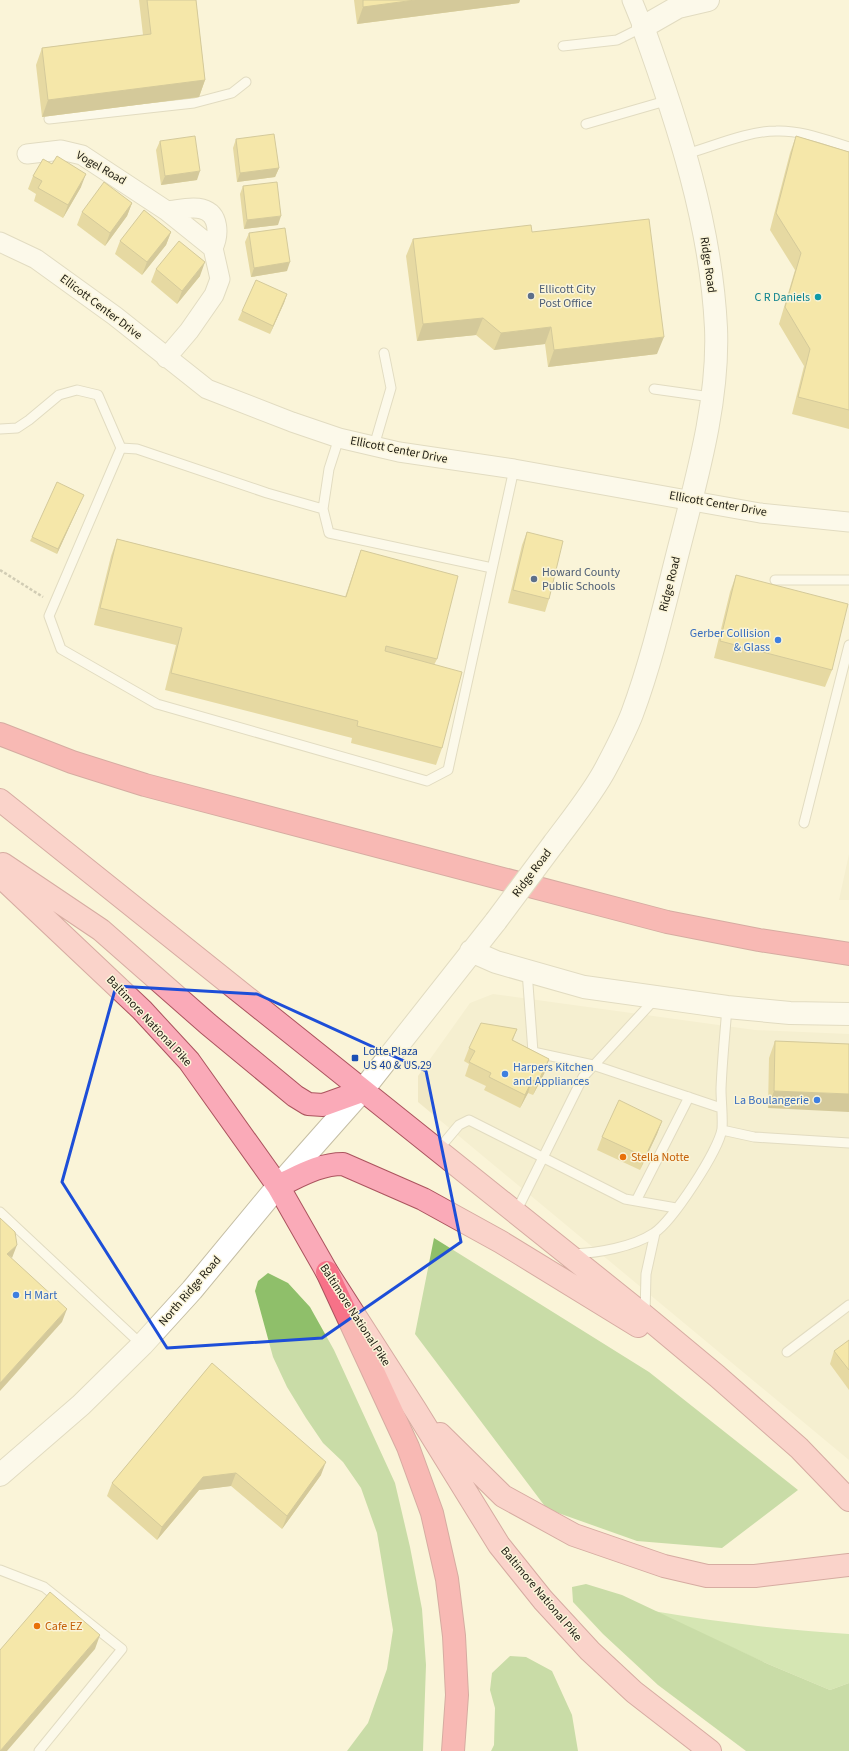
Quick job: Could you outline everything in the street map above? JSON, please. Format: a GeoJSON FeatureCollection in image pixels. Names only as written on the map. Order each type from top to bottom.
{"type":"FeatureCollection","features":[{"type":"Feature","properties":{"kind":"highway"},"geometry":{"type":"LineString","coordinates":[[0,734],[72,762],[145,785],[652,918],[759,940],[849,954]]}},
{"type":"Feature","properties":{"kind":"highway"},"geometry":{"type":"LineString","coordinates":[[327,1272],[408,1447],[432,1513],[448,1579],[454,1636],[457,1695],[453,1751]]}},
{"type":"Feature","properties":{"kind":"main road"},"geometry":{"type":"LineString","coordinates":[[0,800],[718,1376],[799,1448],[849,1500]]}},
{"type":"Feature","properties":{"kind":"main road"},"geometry":{"type":"LineString","coordinates":[[0,862],[101,930],[208,1024],[295,1096],[308,1104],[323,1105],[362,1091]]}},
{"type":"Feature","properties":{"kind":"main road","name":"Baltimore National Pike"},"geometry":{"type":"LineString","coordinates":[[0,876],[142,1010],[189,1061],[278,1186],[327,1272],[415,1409],[499,1545],[543,1600],[590,1651],[634,1692],[710,1751]]}},
{"type":"Feature","properties":{"kind":"main road"},"geometry":{"type":"LineString","coordinates":[[278,1186],[317,1168],[330,1164],[343,1164],[368,1174],[423,1199],[500,1242],[718,1376]]}},
{"type":"Feature","properties":{"kind":"main road"},"geometry":{"type":"LineString","coordinates":[[415,1409],[503,1496],[574,1535],[664,1566],[707,1576],[755,1576],[846,1566]]}},
{"type":"Feature","properties":{"kind":"street","name":"Ridge Road"},"geometry":{"type":"LineString","coordinates":[[362,1091],[496,921],[605,771],[632,714],[659,627],[692,500],[706,436],[711,397],[714,390],[716,329],[713,294],[702,227],[686,154],[669,100],[632,0]]}},
{"type":"Feature","properties":{"kind":"street"},"geometry":{"type":"LineString","coordinates":[[643,27],[678,7],[708,0]]}},
{"type":"Feature","properties":{"kind":"street","name":"Vogel Road"},"geometry":{"type":"LineString","coordinates":[[27,154],[61,150],[82,155],[167,212],[213,248]]}},
{"type":"Feature","properties":{"kind":"street"},"geometry":{"type":"LineString","coordinates":[[166,358],[184,337],[214,295],[220,279],[213,248],[218,237],[217,227],[213,216],[202,209],[167,212]]}},
{"type":"Feature","properties":{"kind":"street","name":"Ellicott Center Drive"},"geometry":{"type":"LineString","coordinates":[[0,242],[36,259],[115,316],[166,358],[207,389],[292,422],[339,438],[399,452],[514,469],[760,513],[849,522]]}},
{"type":"Feature","properties":{"kind":"street"},"geometry":{"type":"LineString","coordinates":[[471,951],[496,962],[584,987],[727,1007],[790,1013],[849,1014]]}},
{"type":"Feature","properties":{"kind":"street","name":"North Ridge Road"},"geometry":{"type":"LineString","coordinates":[[0,1475],[81,1405],[142,1345],[192,1290],[278,1186],[362,1091]]}},
{"type":"Feature","properties":{"kind":"lane"},"geometry":{"type":"LineString","coordinates":[[563,46],[617,40],[643,27]]}},
{"type":"Feature","properties":{"kind":"lane"},"geometry":{"type":"LineString","coordinates":[[49,119],[194,103],[232,92],[246,82]]}},
{"type":"Feature","properties":{"kind":"lane"},"geometry":{"type":"LineString","coordinates":[[586,124],[669,100]]}},
{"type":"Feature","properties":{"kind":"lane"},"geometry":{"type":"LineString","coordinates":[[686,154],[749,136],[776,131],[805,134],[849,147]]}},
{"type":"Feature","properties":{"kind":"lane"},"geometry":{"type":"LineString","coordinates":[[374,446],[391,388],[384,354]]}},
{"type":"Feature","properties":{"kind":"lane"},"geometry":{"type":"LineString","coordinates":[[654,389],[711,397]]}},
{"type":"Feature","properties":{"kind":"lane"},"geometry":{"type":"LineString","coordinates":[[0,429],[17,428],[59,395],[77,390],[98,395],[121,448],[49,616],[61,649],[156,704],[427,781],[448,770],[514,469]]}},
{"type":"Feature","properties":{"kind":"lane"},"geometry":{"type":"LineString","coordinates":[[339,438],[329,469],[323,508],[329,533],[492,568]]}},
{"type":"Feature","properties":{"kind":"lane"},"geometry":{"type":"LineString","coordinates":[[121,448],[137,449],[267,493],[323,508]]}},
{"type":"Feature","properties":{"kind":"lane"},"geometry":{"type":"LineString","coordinates":[[775,580],[849,580]]}},
{"type":"Feature","properties":{"kind":"lane"},"geometry":{"type":"LineString","coordinates":[[804,823],[849,644]]}},
{"type":"Feature","properties":{"kind":"lane"},"geometry":{"type":"LineString","coordinates":[[527,971],[533,1052],[593,1065],[721,1108]]}},
{"type":"Feature","properties":{"kind":"lane"},"geometry":{"type":"LineString","coordinates":[[515,1214],[583,1077],[656,997]]}},
{"type":"Feature","properties":{"kind":"lane"},"geometry":{"type":"LineString","coordinates":[[645,1316],[646,1274],[655,1233],[676,1208],[706,1167],[722,1130],[721,1108],[727,1007]]}},
{"type":"Feature","properties":{"kind":"lane"},"geometry":{"type":"LineString","coordinates":[[636,1201],[689,1097]]}},
{"type":"Feature","properties":{"kind":"lane"},"geometry":{"type":"LineString","coordinates":[[437,1151],[459,1125],[469,1120],[625,1199],[676,1208]]}},
{"type":"Feature","properties":{"kind":"lane"},"geometry":{"type":"LineString","coordinates":[[722,1130],[754,1138],[849,1143]]}},
{"type":"Feature","properties":{"kind":"lane"},"geometry":{"type":"LineString","coordinates":[[0,1212],[142,1345]]}},
{"type":"Feature","properties":{"kind":"lane"},"geometry":{"type":"LineString","coordinates":[[566,1254],[598,1253],[617,1248],[655,1233]]}},
{"type":"Feature","properties":{"kind":"lane"},"geometry":{"type":"LineString","coordinates":[[787,1352],[849,1305]]}},
{"type":"Feature","properties":{"kind":"lane"},"geometry":{"type":"LineString","coordinates":[[0,1570],[44,1587],[122,1649],[39,1751]]}},
{"type":"Feature","properties":{"kind":"path"},"geometry":{"type":"LineString","coordinates":[[0,570],[54,604]]}},
{"type":"Feature","properties":{"kind":"highlighted area"},"geometry":{"type":"Polygon","coordinates":[[[116,986],[257,994],[426,1071],[461,1242],[322,1338],[167,1348],[62,1182],[116,986]]]}},
{"type":"Feature","properties":{"kind":"shaded area"},"geometry":{"type":"Polygon","coordinates":[[[849,854],[849,900],[839,900],[849,854]]]}},
{"type":"Feature","properties":{"kind":"shaded area"},"geometry":{"type":"Polygon","coordinates":[[[493,994],[755,1030],[849,1034],[849,1460],[418,1102],[418,1076],[470,1003],[493,994]]]}},
{"type":"Feature","properties":{"kind":"green space"},"geometry":{"type":"Polygon","coordinates":[[[434,1238],[649,1372],[798,1490],[722,1548],[637,1541],[547,1509],[415,1334],[434,1238]]]}},
{"type":"Feature","properties":{"kind":"green space"},"geometry":{"type":"Polygon","coordinates":[[[268,1273],[288,1283],[310,1307],[334,1350],[395,1483],[410,1547],[422,1609],[426,1665],[423,1751],[347,1751],[368,1723],[387,1669],[393,1630],[377,1533],[361,1488],[343,1462],[323,1443],[306,1418],[287,1387],[273,1357],[255,1291],[258,1281],[268,1273]]]}},
{"type":"Feature","properties":{"kind":"green space"},"geometry":{"type":"Polygon","coordinates":[[[586,1584],[622,1595],[768,1664],[830,1690],[849,1683],[849,1751],[746,1751],[658,1685],[603,1634],[573,1602],[572,1587],[586,1584]]]}},
{"type":"Feature","properties":{"kind":"green space"},"geometry":{"type":"Polygon","coordinates":[[[653,1611],[751,1625],[849,1634],[849,1683],[830,1690],[768,1664],[653,1611]]]}},
{"type":"Feature","properties":{"kind":"green space"},"geometry":{"type":"Polygon","coordinates":[[[510,1656],[526,1657],[552,1671],[572,1715],[578,1751],[491,1751],[494,1745],[495,1708],[490,1690],[492,1673],[510,1656]]]}},
{"type":"Feature","properties":{"kind":"building"},"geometry":{"type":"Polygon","coordinates":[[[147,0],[196,0],[205,80],[48,100],[42,48],[151,34],[147,0]]]}},
{"type":"Feature","properties":{"kind":"building"},"geometry":{"type":"Polygon","coordinates":[[[363,0],[415,0],[363,7],[363,0]]]}},
{"type":"Feature","properties":{"kind":"building"},"geometry":{"type":"Polygon","coordinates":[[[274,134],[279,168],[240,173],[236,139],[274,134]]]}},
{"type":"Feature","properties":{"kind":"building"},"geometry":{"type":"Polygon","coordinates":[[[195,136],[200,171],[165,176],[160,141],[195,136]]]}},
{"type":"Feature","properties":{"kind":"building","name":"C R Daniels"},"geometry":{"type":"Polygon","coordinates":[[[796,136],[849,152],[849,410],[798,397],[810,349],[785,307],[801,253],[776,213],[796,136]]]}},
{"type":"Feature","properties":{"kind":"building"},"geometry":{"type":"Polygon","coordinates":[[[57,156],[86,174],[68,205],[38,188],[42,181],[33,176],[43,159],[52,164],[57,156]]]}},
{"type":"Feature","properties":{"kind":"building"},"geometry":{"type":"Polygon","coordinates":[[[104,182],[132,203],[110,233],[82,212],[104,182]]]}},
{"type":"Feature","properties":{"kind":"building"},"geometry":{"type":"Polygon","coordinates":[[[277,182],[281,216],[247,220],[243,186],[277,182]]]}},
{"type":"Feature","properties":{"kind":"building"},"geometry":{"type":"Polygon","coordinates":[[[144,210],[171,232],[147,262],[120,241],[144,210]]]}},
{"type":"Feature","properties":{"kind":"building","name":"Ellicott City Post Office"},"geometry":{"type":"Polygon","coordinates":[[[649,219],[664,337],[554,350],[551,327],[501,333],[483,318],[423,324],[413,239],[531,225],[532,232],[649,219]]]}},
{"type":"Feature","properties":{"kind":"building"},"geometry":{"type":"Polygon","coordinates":[[[285,228],[290,262],[254,268],[249,233],[285,228]]]}},
{"type":"Feature","properties":{"kind":"building"},"geometry":{"type":"Polygon","coordinates":[[[179,241],[205,262],[182,291],[156,269],[179,241]]]}},
{"type":"Feature","properties":{"kind":"building"},"geometry":{"type":"Polygon","coordinates":[[[256,280],[287,294],[273,326],[242,311],[256,280]]]}},
{"type":"Feature","properties":{"kind":"building"},"geometry":{"type":"Polygon","coordinates":[[[57,482],[84,495],[58,549],[32,537],[57,482]]]}},
{"type":"Feature","properties":{"kind":"building","name":"Howard County Public Schools"},"geometry":{"type":"Polygon","coordinates":[[[527,532],[563,541],[549,599],[513,590],[527,532]]]}},
{"type":"Feature","properties":{"kind":"building"},"geometry":{"type":"Polygon","coordinates":[[[117,539],[346,597],[361,550],[458,576],[437,659],[386,646],[385,651],[462,672],[442,748],[357,726],[358,721],[171,673],[182,628],[100,608],[117,539]]]}},
{"type":"Feature","properties":{"kind":"building","name":"Gerber Collision & Glass"},"geometry":{"type":"Polygon","coordinates":[[[736,575],[848,604],[832,670],[720,641],[736,575]]]}},
{"type":"Feature","properties":{"kind":"building","name":"Harpers Kitchen and Appliances"},"geometry":{"type":"Polygon","coordinates":[[[481,1023],[517,1029],[512,1040],[549,1059],[538,1082],[532,1080],[525,1095],[489,1077],[491,1073],[469,1062],[475,1051],[469,1048],[481,1023]]]}},
{"type":"Feature","properties":{"kind":"building"},"geometry":{"type":"Polygon","coordinates":[[[775,1041],[849,1044],[849,1094],[774,1091],[775,1041]]]}},
{"type":"Feature","properties":{"kind":"building"},"geometry":{"type":"Polygon","coordinates":[[[619,1100],[662,1121],[645,1157],[602,1137],[619,1100]]]}},
{"type":"Feature","properties":{"kind":"building","name":"H Mart"},"geometry":{"type":"Polygon","coordinates":[[[0,1218],[15,1232],[17,1245],[7,1254],[67,1309],[0,1383],[0,1218]]]}},
{"type":"Feature","properties":{"kind":"building"},"geometry":{"type":"Polygon","coordinates":[[[849,1340],[849,1370],[834,1351],[849,1340]]]}},
{"type":"Feature","properties":{"kind":"building"},"geometry":{"type":"Polygon","coordinates":[[[212,1363],[326,1462],[287,1516],[236,1473],[203,1477],[162,1527],[112,1483],[212,1363]]]}},
{"type":"Feature","properties":{"kind":"building"},"geometry":{"type":"Polygon","coordinates":[[[50,1592],[100,1635],[0,1751],[0,1650],[50,1592]]]}},
{"type":"Feature","properties":{"kind":"place","name":"Ellicott City Post Office"},"geometry":{"type":"Point","coordinates":[531,296]}},
{"type":"Feature","properties":{"kind":"place","name":"C R Daniels"},"geometry":{"type":"Point","coordinates":[818,297]}},
{"type":"Feature","properties":{"kind":"place","name":"Howard County Public Schools"},"geometry":{"type":"Point","coordinates":[534,579]}},
{"type":"Feature","properties":{"kind":"place","name":"Gerber Collision & Glass"},"geometry":{"type":"Point","coordinates":[778,640]}},
{"type":"Feature","properties":{"kind":"place","name":"Lotte Plaza US 40 & US 29"},"geometry":{"type":"Point","coordinates":[355,1058]}},
{"type":"Feature","properties":{"kind":"place","name":"Harpers Kitchen and Appliances"},"geometry":{"type":"Point","coordinates":[505,1074]}},
{"type":"Feature","properties":{"kind":"place","name":"La Boulangerie"},"geometry":{"type":"Point","coordinates":[817,1100]}},
{"type":"Feature","properties":{"kind":"place","name":"Stella Notte"},"geometry":{"type":"Point","coordinates":[623,1157]}},
{"type":"Feature","properties":{"kind":"place","name":"H Mart"},"geometry":{"type":"Point","coordinates":[16,1295]}},
{"type":"Feature","properties":{"kind":"place","name":"Cafe EZ"},"geometry":{"type":"Point","coordinates":[37,1626]}}]}
